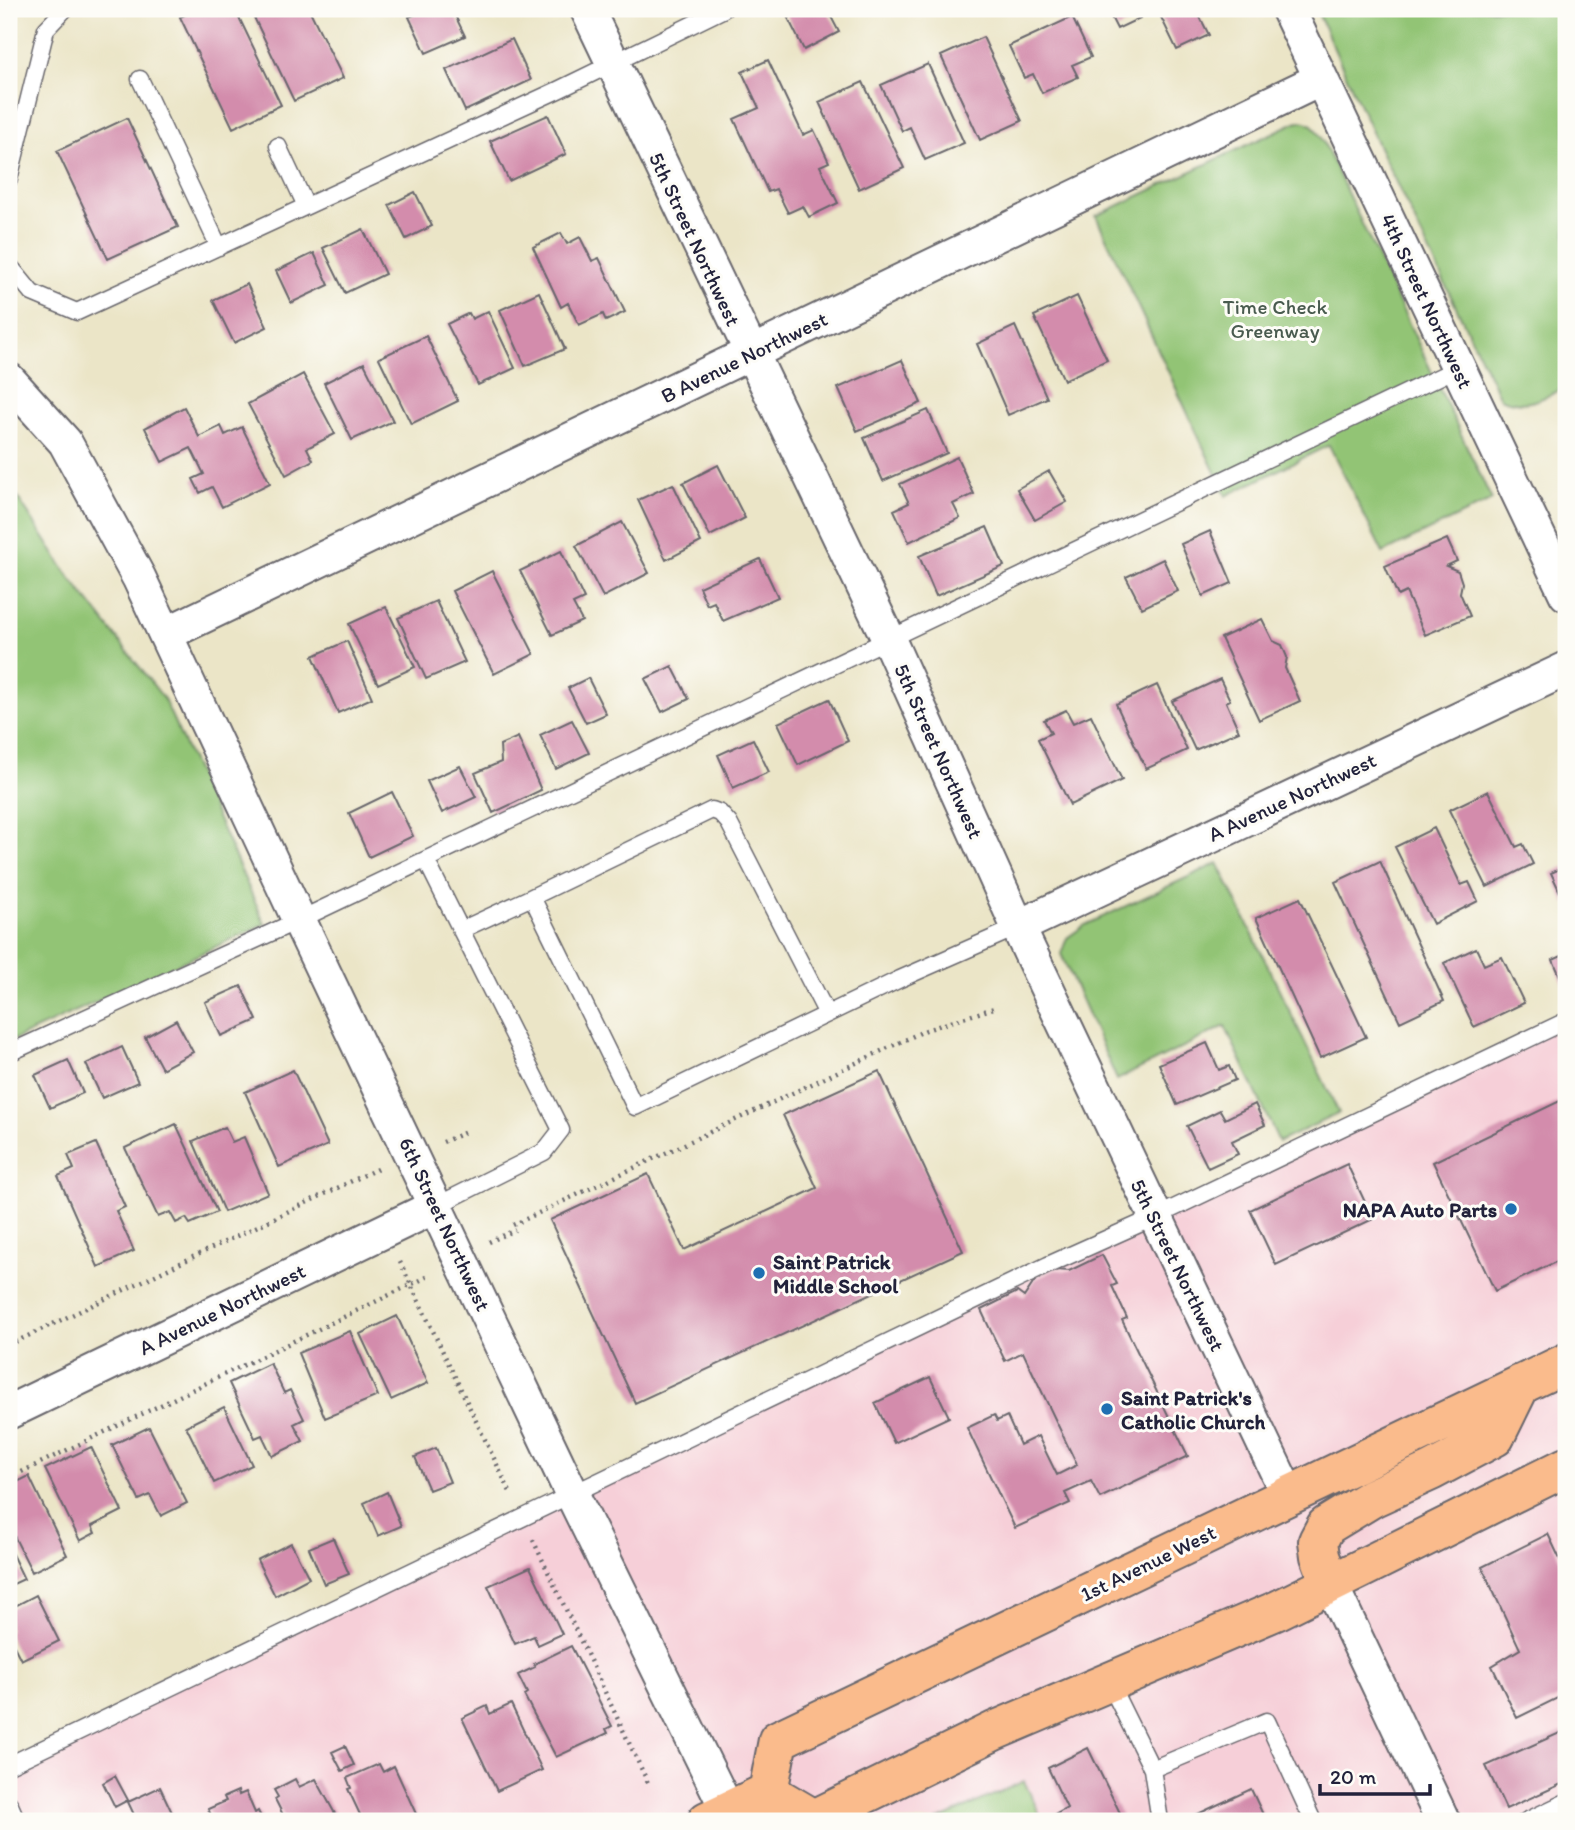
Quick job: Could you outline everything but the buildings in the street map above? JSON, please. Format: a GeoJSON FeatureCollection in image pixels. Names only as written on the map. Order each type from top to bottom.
{"type":"FeatureCollection","features":[{"type":"Feature","properties":{"kind":"main road","name":"1st Avenue West"},"geometry":{"type":"LineString","coordinates":[[768,1792],[778,1740],[1566,1363]]}},
{"type":"Feature","properties":{"kind":"main road"},"geometry":{"type":"LineString","coordinates":[[1330,1583],[1320,1556],[1318,1541],[1326,1526],[1372,1498],[1495,1437],[1521,1384]]}},
{"type":"Feature","properties":{"kind":"main road"},"geometry":{"type":"LineString","coordinates":[[718,1816],[768,1792],[814,1819],[994,1731],[1278,1610],[1566,1467]]}},
{"type":"Feature","properties":{"kind":"street","name":"5th Street Northwest"},"geometry":{"type":"LineString","coordinates":[[587,9],[750,355],[888,638],[1018,927],[1288,1495]]}},
{"type":"Feature","properties":{"kind":"street","name":"4th Street Northwest"},"geometry":{"type":"LineString","coordinates":[[1288,9],[1566,594]]}},
{"type":"Feature","properties":{"kind":"street","name":"B Avenue Northwest"},"geometry":{"type":"LineString","coordinates":[[166,634],[1321,79]]}},
{"type":"Feature","properties":{"kind":"street","name":"6th Street Northwest"},"geometry":{"type":"LineString","coordinates":[[9,380],[65,442],[139,579],[572,1494],[718,1816]]}},
{"type":"Feature","properties":{"kind":"street","name":"A Avenue Northwest"},"geometry":{"type":"LineString","coordinates":[[1018,927],[1566,669]]}},
{"type":"Feature","properties":{"kind":"street","name":"A Avenue Northwest"},"geometry":{"type":"LineString","coordinates":[[9,1412],[436,1206]]}},
{"type":"Feature","properties":{"kind":"street"},"geometry":{"type":"LineString","coordinates":[[1330,1583],[1443,1821]]}},
{"type":"Feature","properties":{"kind":"lane"},"geometry":{"type":"LineString","coordinates":[[9,179],[46,29],[65,9]]}},
{"type":"Feature","properties":{"kind":"lane"},"geometry":{"type":"LineString","coordinates":[[9,265],[32,293],[77,312],[724,9]]}},
{"type":"Feature","properties":{"kind":"lane"},"geometry":{"type":"LineString","coordinates":[[140,79],[219,247]]}},
{"type":"Feature","properties":{"kind":"lane"},"geometry":{"type":"LineString","coordinates":[[278,146],[306,206]]}},
{"type":"Feature","properties":{"kind":"lane"},"geometry":{"type":"LineString","coordinates":[[9,1053],[426,860],[1458,368]]}},
{"type":"Feature","properties":{"kind":"lane"},"geometry":{"type":"LineString","coordinates":[[461,930],[712,810],[720,813],[729,823],[827,1014]]}},
{"type":"Feature","properties":{"kind":"lane"},"geometry":{"type":"LineString","coordinates":[[426,860],[561,1130],[544,1152],[436,1206]]}},
{"type":"Feature","properties":{"kind":"lane"},"geometry":{"type":"LineString","coordinates":[[532,897],[635,1107],[900,979],[1018,927]]}},
{"type":"Feature","properties":{"kind":"lane"},"geometry":{"type":"LineString","coordinates":[[9,1765],[1048,1265],[1155,1217],[1566,1021]]}},
{"type":"Feature","properties":{"kind":"lane"},"geometry":{"type":"LineString","coordinates":[[1109,1682],[1152,1769],[1160,1821]]}},
{"type":"Feature","properties":{"kind":"lane"},"geometry":{"type":"LineString","coordinates":[[1152,1769],[1267,1721],[1313,1821]]}},
{"type":"Feature","properties":{"kind":"lane"},"geometry":{"type":"LineString","coordinates":[[1526,1821],[1566,1802]]}},
{"type":"Feature","properties":{"kind":"lane"},"geometry":{"type":"LineString","coordinates":[[9,1803],[17,1821]]}},
{"type":"Feature","properties":{"kind":"path"},"geometry":{"type":"LineString","coordinates":[[485,1244],[514,1227],[926,1030],[997,1007]]}},
{"type":"Feature","properties":{"kind":"path"},"geometry":{"type":"LineString","coordinates":[[438,1144],[468,1131]]}},
{"type":"Feature","properties":{"kind":"path"},"geometry":{"type":"LineString","coordinates":[[9,1345],[383,1167]]}},
{"type":"Feature","properties":{"kind":"path"},"geometry":{"type":"LineString","coordinates":[[9,1478],[436,1272]]}},
{"type":"Feature","properties":{"kind":"shaded area"},"geometry":{"type":"Polygon","coordinates":[[[1566,1021],[1566,1821],[9,1821],[9,1765],[1566,1021]]]}},
{"type":"Feature","properties":{"kind":"green space"},"geometry":{"type":"Polygon","coordinates":[[[1316,9],[1566,9],[1566,387],[1526,403],[1500,398],[1378,145],[1316,9]]]}},
{"type":"Feature","properties":{"kind":"green space","name":"Time Check Greenway"},"geometry":{"type":"Polygon","coordinates":[[[1298,121],[1311,124],[1323,141],[1492,500],[1383,553],[1329,445],[1226,496],[1096,216],[1298,121]]]}},
{"type":"Feature","properties":{"kind":"green space"},"geometry":{"type":"Polygon","coordinates":[[[9,484],[66,572],[164,699],[265,924],[9,1042],[9,484]]]}},
{"type":"Feature","properties":{"kind":"green space"},"geometry":{"type":"Polygon","coordinates":[[[1218,863],[1339,1113],[1279,1142],[1225,1026],[1117,1080],[1061,954],[1067,938],[1085,925],[1218,863]]]}},
{"type":"Feature","properties":{"kind":"green space"},"geometry":{"type":"Polygon","coordinates":[[[1024,1781],[1043,1821],[937,1821],[1024,1781]]]}},
{"type":"Feature","properties":{"kind":"place","name":"NAPA Auto Parts"},"geometry":{"type":"Point","coordinates":[1511,1209]}},
{"type":"Feature","properties":{"kind":"place","name":"Saint Patrick Middle School"},"geometry":{"type":"Point","coordinates":[759,1273]}},
{"type":"Feature","properties":{"kind":"place","name":"Saint Patrick's Catholic Church"},"geometry":{"type":"Point","coordinates":[1107,1409]}}]}
